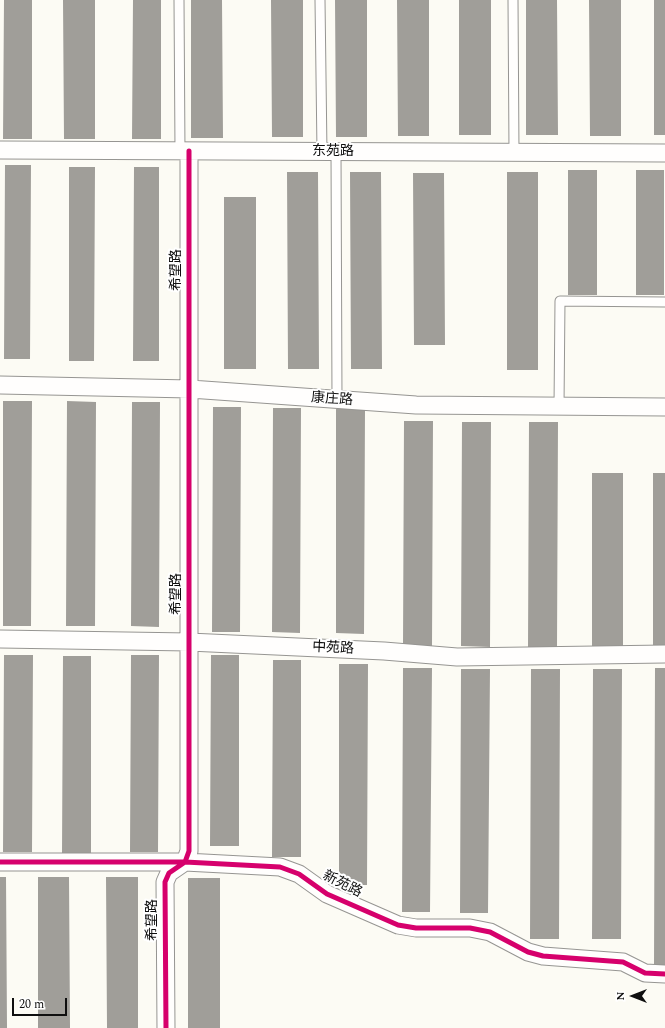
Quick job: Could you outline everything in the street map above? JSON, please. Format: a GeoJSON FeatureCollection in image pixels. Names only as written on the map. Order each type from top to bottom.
{"type":"FeatureCollection","features":[{"type":"Feature","properties":{"kind":"street","name":"东苑路"},"geometry":{"type":"LineString","coordinates":[[0,150],[665,153]]}},
{"type":"Feature","properties":{"kind":"street","name":"希望路"},"geometry":{"type":"LineString","coordinates":[[166,1028],[165,882],[169,872],[185,862],[189,851],[190,389],[184,151]]}},
{"type":"Feature","properties":{"kind":"street","name":"康庄路"},"geometry":{"type":"LineString","coordinates":[[0,384],[190,389],[416,405],[665,407]]}},
{"type":"Feature","properties":{"kind":"street","name":"中苑路"},"geometry":{"type":"LineString","coordinates":[[0,639],[189,642],[384,651],[457,657],[665,654]]}},
{"type":"Feature","properties":{"kind":"street","name":"新苑路"},"geometry":{"type":"LineString","coordinates":[[0,862],[185,862],[280,867],[299,874],[327,894],[398,925],[416,928],[470,928],[490,932],[528,952],[544,956],[623,962],[645,973],[665,974]]}},
{"type":"Feature","properties":{"kind":"lane"},"geometry":{"type":"LineString","coordinates":[[179,0],[184,151]]}},
{"type":"Feature","properties":{"kind":"lane"},"geometry":{"type":"LineString","coordinates":[[320,0],[329,152],[337,400]]}},
{"type":"Feature","properties":{"kind":"lane"},"geometry":{"type":"LineString","coordinates":[[513,0],[514,152]]}},
{"type":"Feature","properties":{"kind":"lane"},"geometry":{"type":"LineString","coordinates":[[559,406],[560,301],[665,302]]}},
{"type":"Feature","properties":{"kind":"building"},"geometry":{"type":"Polygon","coordinates":[[[4,0],[32,0],[32,139],[3,139],[4,0]]]}},
{"type":"Feature","properties":{"kind":"building"},"geometry":{"type":"Polygon","coordinates":[[[63,0],[95,0],[95,139],[64,139],[63,0]]]}},
{"type":"Feature","properties":{"kind":"building"},"geometry":{"type":"Polygon","coordinates":[[[133,0],[161,0],[161,139],[132,139],[133,0]]]}},
{"type":"Feature","properties":{"kind":"building"},"geometry":{"type":"Polygon","coordinates":[[[191,0],[222,0],[223,138],[191,138],[191,0]]]}},
{"type":"Feature","properties":{"kind":"building"},"geometry":{"type":"Polygon","coordinates":[[[271,0],[303,0],[303,137],[272,137],[271,0]]]}},
{"type":"Feature","properties":{"kind":"building"},"geometry":{"type":"Polygon","coordinates":[[[335,0],[367,0],[367,137],[336,137],[335,0]]]}},
{"type":"Feature","properties":{"kind":"building"},"geometry":{"type":"Polygon","coordinates":[[[397,0],[429,0],[429,136],[398,136],[397,0]]]}},
{"type":"Feature","properties":{"kind":"building"},"geometry":{"type":"Polygon","coordinates":[[[459,0],[491,0],[491,135],[459,135],[459,0]]]}},
{"type":"Feature","properties":{"kind":"building"},"geometry":{"type":"Polygon","coordinates":[[[526,0],[557,0],[558,135],[526,135],[526,0]]]}},
{"type":"Feature","properties":{"kind":"building"},"geometry":{"type":"Polygon","coordinates":[[[589,0],[621,0],[621,136],[590,136],[589,0]]]}},
{"type":"Feature","properties":{"kind":"building"},"geometry":{"type":"Polygon","coordinates":[[[654,0],[665,0],[665,135],[654,135],[654,0]]]}},
{"type":"Feature","properties":{"kind":"building"},"geometry":{"type":"Polygon","coordinates":[[[5,165],[31,165],[30,359],[4,359],[5,165]]]}},
{"type":"Feature","properties":{"kind":"building"},"geometry":{"type":"Polygon","coordinates":[[[69,167],[95,167],[94,361],[69,361],[69,167]]]}},
{"type":"Feature","properties":{"kind":"building"},"geometry":{"type":"Polygon","coordinates":[[[134,167],[159,167],[159,361],[133,361],[134,167]]]}},
{"type":"Feature","properties":{"kind":"building"},"geometry":{"type":"Polygon","coordinates":[[[568,170],[597,170],[597,295],[568,295],[568,170]]]}},
{"type":"Feature","properties":{"kind":"building"},"geometry":{"type":"Polygon","coordinates":[[[636,170],[664,170],[664,295],[636,295],[636,170]]]}},
{"type":"Feature","properties":{"kind":"building"},"geometry":{"type":"Polygon","coordinates":[[[287,172],[318,172],[319,369],[288,369],[287,172]]]}},
{"type":"Feature","properties":{"kind":"building"},"geometry":{"type":"Polygon","coordinates":[[[350,172],[381,172],[382,369],[351,369],[350,172]]]}},
{"type":"Feature","properties":{"kind":"building"},"geometry":{"type":"Polygon","coordinates":[[[507,172],[538,172],[538,370],[507,370],[507,172]]]}},
{"type":"Feature","properties":{"kind":"building"},"geometry":{"type":"Polygon","coordinates":[[[413,173],[444,173],[445,345],[414,345],[413,173]]]}},
{"type":"Feature","properties":{"kind":"building"},"geometry":{"type":"Polygon","coordinates":[[[224,197],[256,197],[256,369],[224,369],[224,197]]]}},
{"type":"Feature","properties":{"kind":"building"},"geometry":{"type":"Polygon","coordinates":[[[3,401],[32,401],[31,626],[3,626],[3,401]]]}},
{"type":"Feature","properties":{"kind":"building"},"geometry":{"type":"Polygon","coordinates":[[[67,401],[96,402],[95,626],[66,626],[67,401]]]}},
{"type":"Feature","properties":{"kind":"building"},"geometry":{"type":"Polygon","coordinates":[[[132,402],[160,402],[159,627],[131,626],[132,402]]]}},
{"type":"Feature","properties":{"kind":"building"},"geometry":{"type":"Polygon","coordinates":[[[213,407],[241,407],[240,632],[212,632],[213,407]]]}},
{"type":"Feature","properties":{"kind":"building"},"geometry":{"type":"Polygon","coordinates":[[[273,408],[301,408],[300,633],[272,632],[273,408]]]}},
{"type":"Feature","properties":{"kind":"building"},"geometry":{"type":"Polygon","coordinates":[[[336,409],[365,409],[364,634],[336,633],[336,409]]]}},
{"type":"Feature","properties":{"kind":"building"},"geometry":{"type":"Polygon","coordinates":[[[404,421],[433,421],[432,646],[403,646],[404,421]]]}},
{"type":"Feature","properties":{"kind":"building"},"geometry":{"type":"Polygon","coordinates":[[[462,422],[491,422],[490,647],[461,646],[462,422]]]}},
{"type":"Feature","properties":{"kind":"building"},"geometry":{"type":"Polygon","coordinates":[[[529,422],[558,422],[557,647],[528,647],[529,422]]]}},
{"type":"Feature","properties":{"kind":"building"},"geometry":{"type":"Polygon","coordinates":[[[592,473],[623,473],[623,646],[592,646],[592,473]]]}},
{"type":"Feature","properties":{"kind":"building"},"geometry":{"type":"Polygon","coordinates":[[[653,473],[665,473],[665,645],[653,645],[653,473]]]}},
{"type":"Feature","properties":{"kind":"building"},"geometry":{"type":"Polygon","coordinates":[[[4,655],[33,655],[32,852],[3,852],[4,655]]]}},
{"type":"Feature","properties":{"kind":"building"},"geometry":{"type":"Polygon","coordinates":[[[131,655],[159,655],[158,852],[130,852],[131,655]]]}},
{"type":"Feature","properties":{"kind":"building"},"geometry":{"type":"Polygon","coordinates":[[[211,655],[239,655],[239,846],[210,846],[211,655]]]}},
{"type":"Feature","properties":{"kind":"building"},"geometry":{"type":"Polygon","coordinates":[[[63,656],[91,656],[91,853],[62,853],[63,656]]]}},
{"type":"Feature","properties":{"kind":"building"},"geometry":{"type":"Polygon","coordinates":[[[273,660],[301,660],[301,857],[272,857],[273,660]]]}},
{"type":"Feature","properties":{"kind":"building"},"geometry":{"type":"Polygon","coordinates":[[[339,664],[368,664],[367,885],[339,885],[339,664]]]}},
{"type":"Feature","properties":{"kind":"building"},"geometry":{"type":"Polygon","coordinates":[[[403,668],[432,668],[430,912],[402,912],[403,668]]]}},
{"type":"Feature","properties":{"kind":"building"},"geometry":{"type":"Polygon","coordinates":[[[655,668],[665,668],[665,965],[654,965],[655,668]]]}},
{"type":"Feature","properties":{"kind":"building"},"geometry":{"type":"Polygon","coordinates":[[[461,669],[490,669],[488,913],[460,913],[461,669]]]}},
{"type":"Feature","properties":{"kind":"building"},"geometry":{"type":"Polygon","coordinates":[[[531,669],[560,669],[559,939],[530,939],[531,669]]]}},
{"type":"Feature","properties":{"kind":"building"},"geometry":{"type":"Polygon","coordinates":[[[593,669],[622,669],[621,939],[592,939],[593,669]]]}},
{"type":"Feature","properties":{"kind":"building"},"geometry":{"type":"Polygon","coordinates":[[[0,877],[6,877],[7,1028],[0,1028],[0,877]]]}},
{"type":"Feature","properties":{"kind":"building"},"geometry":{"type":"Polygon","coordinates":[[[38,877],[69,877],[70,1028],[38,1028],[38,877]]]}},
{"type":"Feature","properties":{"kind":"building"},"geometry":{"type":"Polygon","coordinates":[[[106,877],[138,877],[138,1028],[107,1028],[106,877]]]}},
{"type":"Feature","properties":{"kind":"building"},"geometry":{"type":"Polygon","coordinates":[[[188,878],[220,878],[220,1028],[188,1028],[188,878]]]}},
{"type":"Feature","properties":{"kind":"cycle path"},"geometry":{"type":"LineString","coordinates":[[166,1028],[165,882],[169,873],[185,862],[189,851],[189,151]]}},
{"type":"Feature","properties":{"kind":"cycle path"},"geometry":{"type":"LineString","coordinates":[[0,862],[185,862],[280,867],[299,874],[327,894],[398,925],[416,928],[470,928],[490,932],[528,952],[543,956],[623,962],[645,973],[665,974]]}}]}
